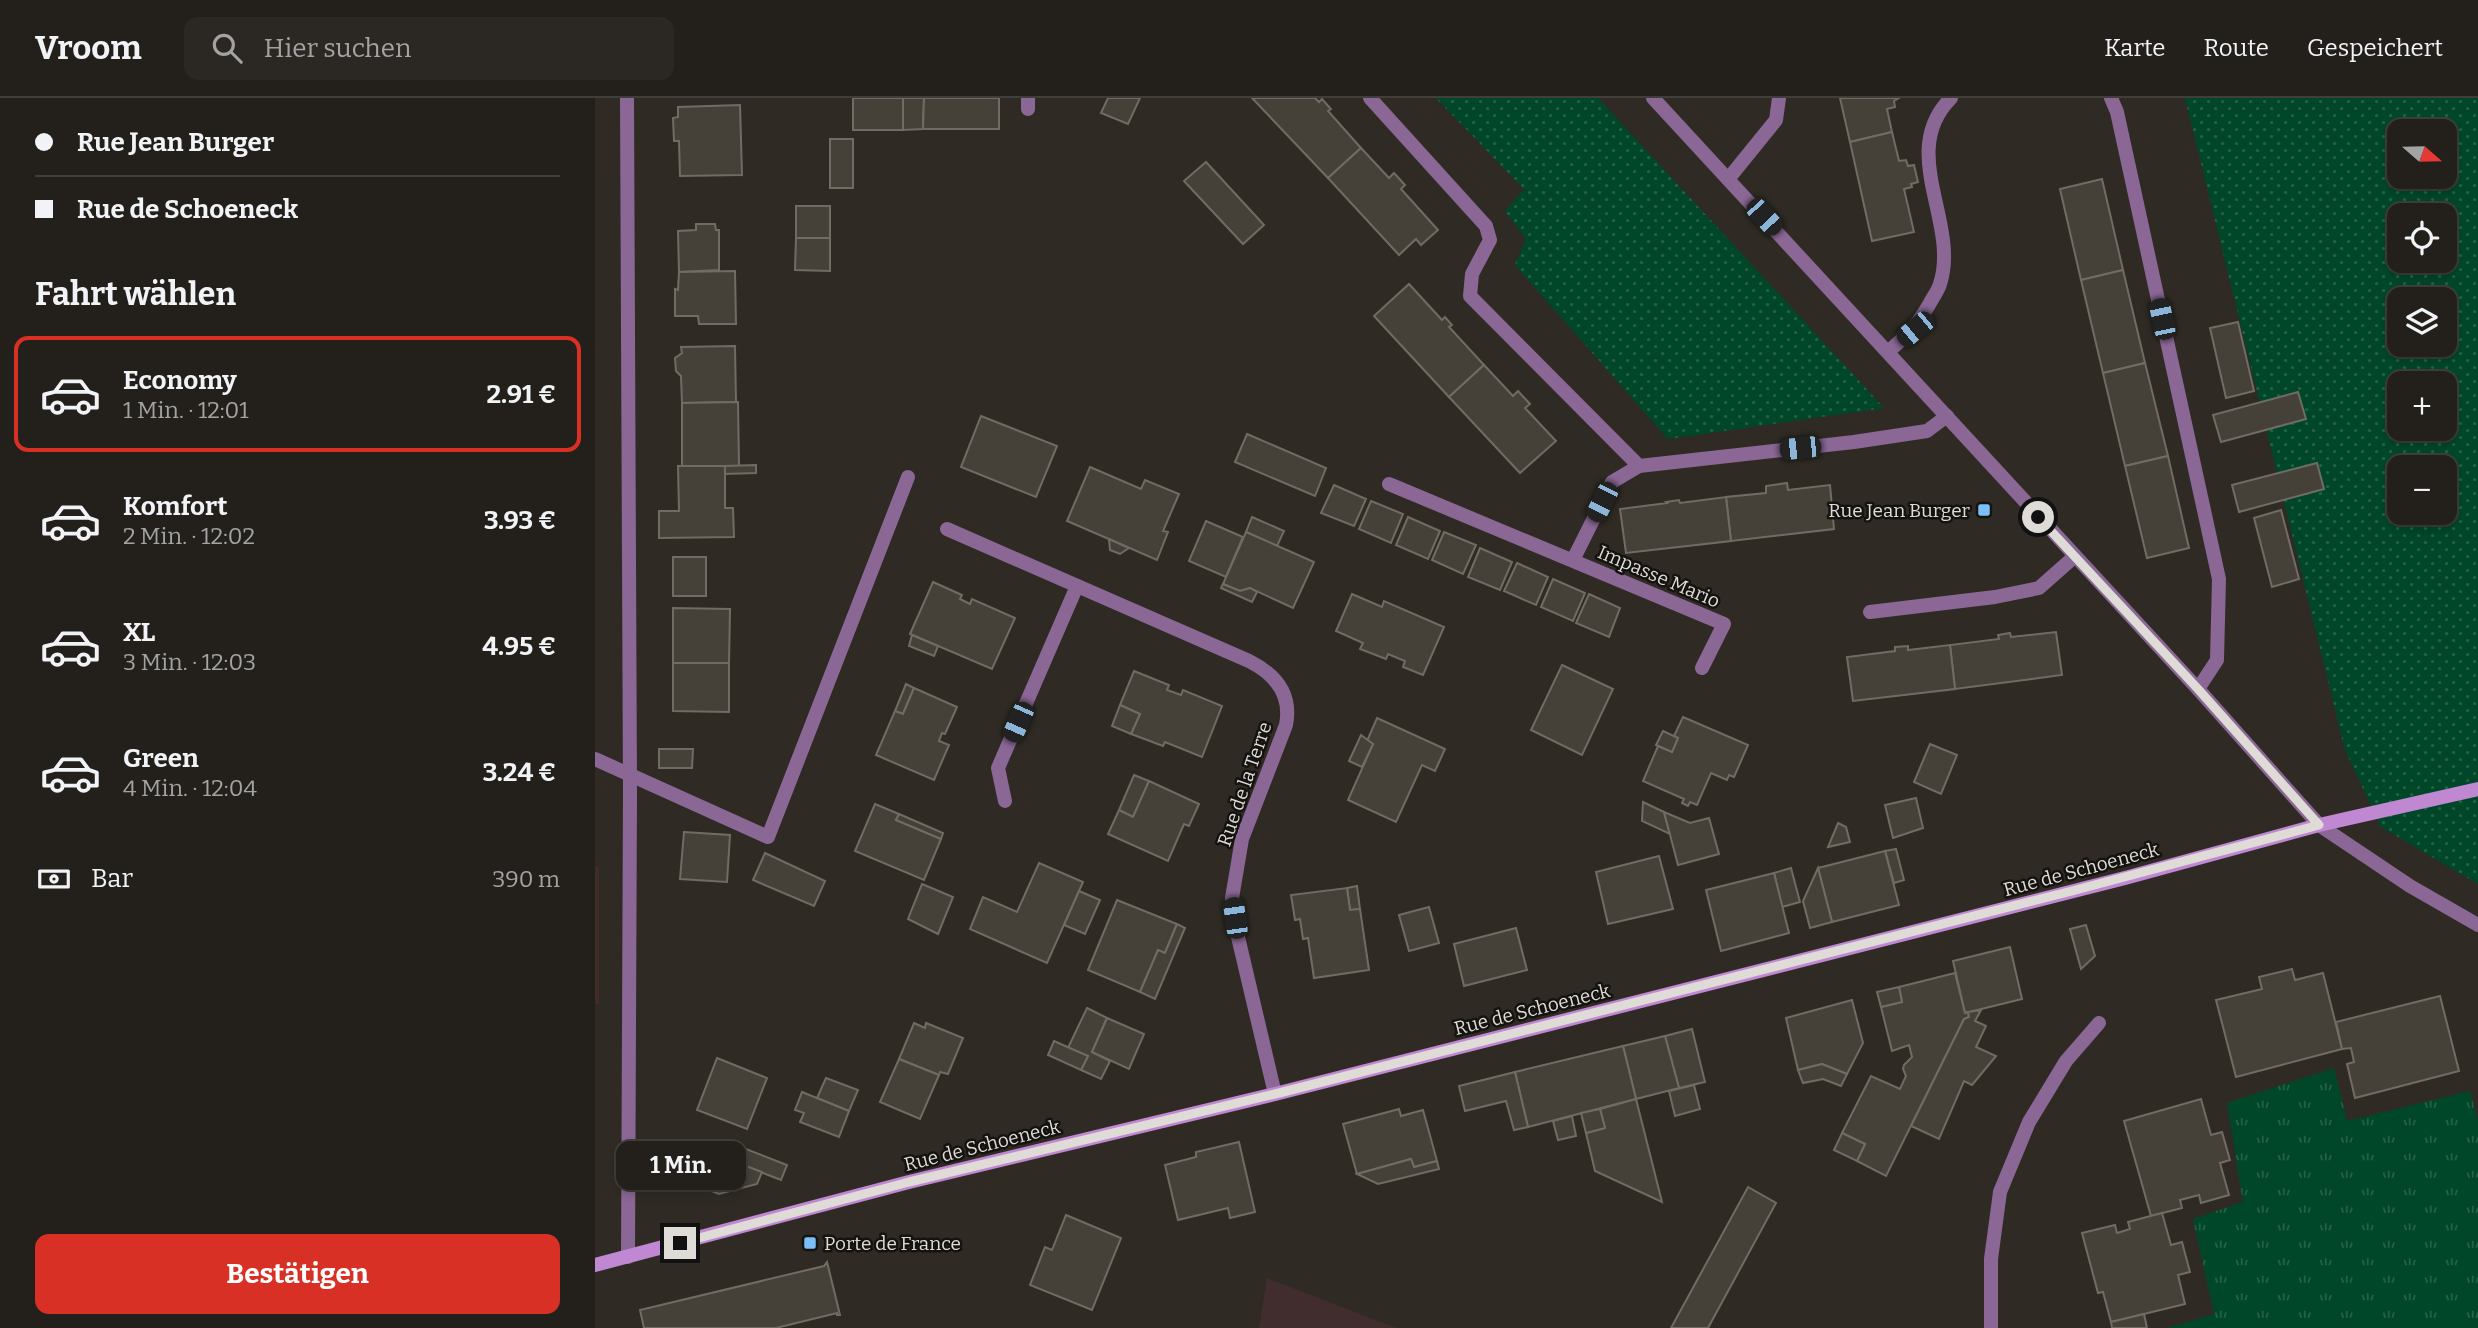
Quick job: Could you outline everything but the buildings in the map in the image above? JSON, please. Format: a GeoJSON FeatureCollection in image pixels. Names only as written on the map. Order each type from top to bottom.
{"type":"FeatureCollection","features":[{"type":"Feature","properties":{"kind":"main road","name":"Rue de Schoeneck"},"geometry":{"type":"LineString","coordinates":[[595,1265],[909,1182],[1275,1094],[2098,885],[2319,825],[2478,789]]}},
{"type":"Feature","properties":{"kind":"street"},"geometry":{"type":"LineString","coordinates":[[627,98],[630,773],[628,1257]]}},
{"type":"Feature","properties":{"kind":"street"},"geometry":{"type":"LineString","coordinates":[[1370,98],[1486,226],[1490,240],[1472,274],[1470,296],[1639,466],[1854,442],[1927,431],[1947,416]]}},
{"type":"Feature","properties":{"kind":"street"},"geometry":{"type":"LineString","coordinates":[[1653,98],[2198,689],[2319,825],[2410,886],[2478,925]]}},
{"type":"Feature","properties":{"kind":"street"},"geometry":{"type":"LineString","coordinates":[[1729,178],[1776,120],[1779,98]]}},
{"type":"Feature","properties":{"kind":"street"},"geometry":{"type":"LineString","coordinates":[[1888,352],[1915,329],[1940,284],[1944,251],[1927,148],[1941,109],[1951,98]]}},
{"type":"Feature","properties":{"kind":"street"},"geometry":{"type":"LineString","coordinates":[[2111,98],[2120,125],[2219,579],[2217,660],[2198,689]]}},
{"type":"Feature","properties":{"kind":"street","name":"Impasse Mario"},"geometry":{"type":"LineString","coordinates":[[1573,561],[1612,482],[1639,466]]}},
{"type":"Feature","properties":{"kind":"street"},"geometry":{"type":"LineString","coordinates":[[595,759],[768,837],[908,477]]}},
{"type":"Feature","properties":{"kind":"street","name":"Impasse Mario"},"geometry":{"type":"LineString","coordinates":[[1389,484],[1724,624],[1702,668]]}},
{"type":"Feature","properties":{"kind":"street","name":"Rue de la Terre"},"geometry":{"type":"LineString","coordinates":[[947,529],[1266,669],[1276,679],[1286,700],[1286,725],[1242,838],[1232,898],[1238,937],[1275,1094]]}},
{"type":"Feature","properties":{"kind":"street"},"geometry":{"type":"LineString","coordinates":[[1870,612],[1995,597],[2039,588],[2074,557]]}},
{"type":"Feature","properties":{"kind":"street"},"geometry":{"type":"LineString","coordinates":[[1005,801],[997,768],[1077,586]]}},
{"type":"Feature","properties":{"kind":"street"},"geometry":{"type":"LineString","coordinates":[[1991,1328],[1991,1259],[2000,1192],[2029,1122],[2066,1061],[2099,1023]]}},
{"type":"Feature","properties":{"kind":"shaded area"},"geometry":{"type":"Polygon","coordinates":[[[595,866],[599,868],[599,1005],[595,1003],[595,866]]]}},
{"type":"Feature","properties":{"kind":"shaded area"},"geometry":{"type":"Polygon","coordinates":[[[1267,1278],[1378,1321],[1397,1328],[1259,1328],[1267,1278]]]}},
{"type":"Feature","properties":{"kind":"green space"},"geometry":{"type":"Polygon","coordinates":[[[1436,98],[1598,98],[1884,408],[1668,439],[1515,265],[1526,239],[1505,211],[1524,189],[1436,98]]]}},
{"type":"Feature","properties":{"kind":"green space"},"geometry":{"type":"Polygon","coordinates":[[[2185,98],[2478,98],[2478,884],[2381,827],[2345,750],[2185,98]]]}},
{"type":"Feature","properties":{"kind":"green space"},"geometry":{"type":"Polygon","coordinates":[[[2334,1068],[2347,1121],[2470,1091],[2478,1121],[2478,1328],[2167,1328],[2214,1314],[2193,1219],[2243,1202],[2227,1103],[2334,1068]]]}},
{"type":"Feature","properties":{"kind":"place","name":"Rue Jean Burger"},"geometry":{"type":"Point","coordinates":[1984,510]}},
{"type":"Feature","properties":{"kind":"place","name":"Porte de France"},"geometry":{"type":"Point","coordinates":[810,1243]}},
{"type":"Feature","properties":{"kind":"route"},"geometry":{"type":"LineString","coordinates":[[680,1243],[909,1182],[1275,1094],[2072,891],[2319,825],[2198,689],[2038,517]]}}]}
